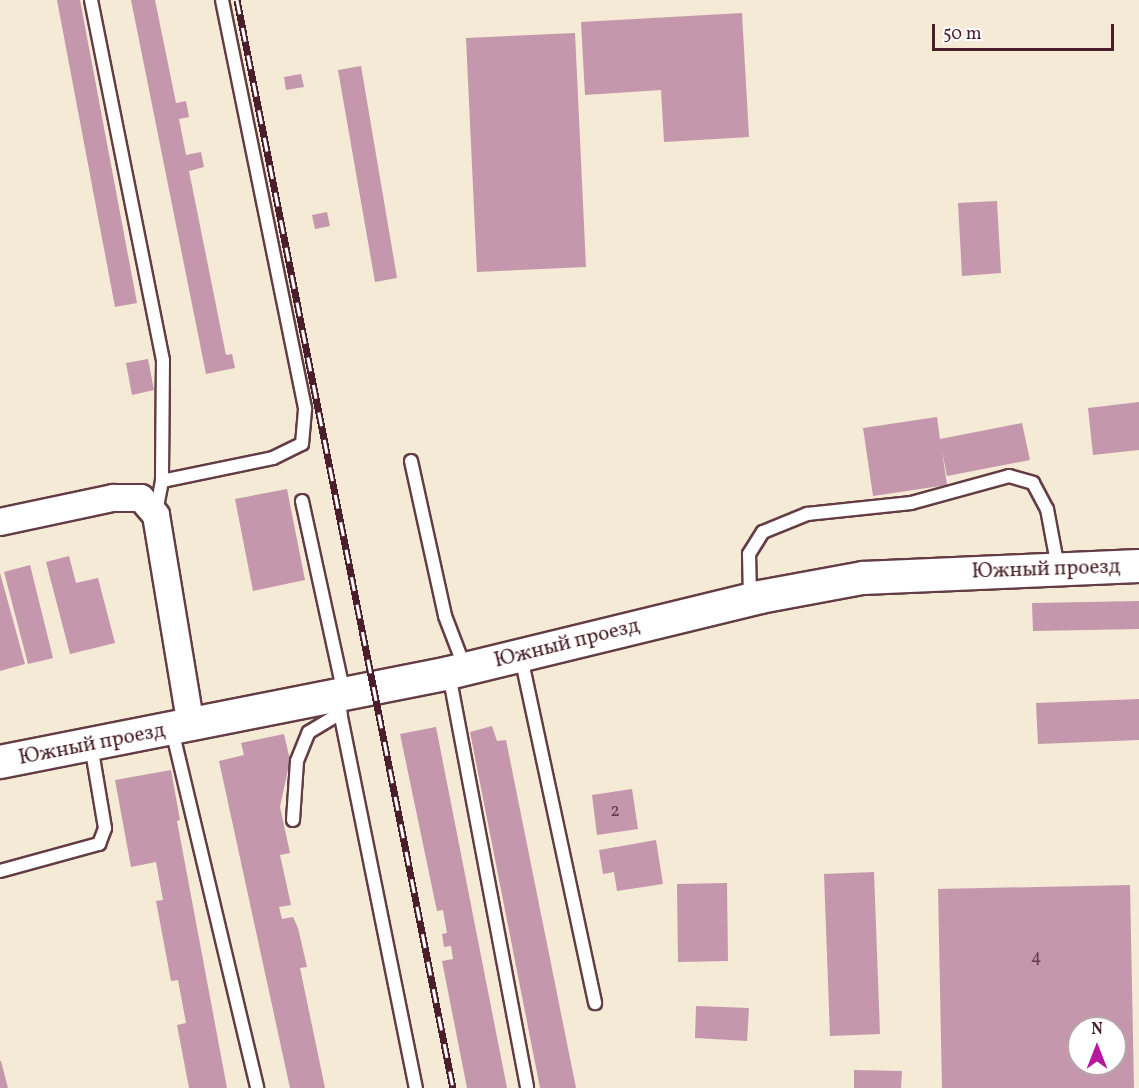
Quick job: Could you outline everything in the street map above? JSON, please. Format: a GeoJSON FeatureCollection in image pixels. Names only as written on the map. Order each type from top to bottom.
{"type":"FeatureCollection","features":[{"type":"Feature","properties":{"kind":"street"},"geometry":{"type":"LineString","coordinates":[[0,522],[113,498],[141,498],[156,515],[181,728]]}},
{"type":"Feature","properties":{"kind":"street","name":"Южный проезд"},"geometry":{"type":"LineString","coordinates":[[0,762],[340,701],[750,599],[863,578],[1139,566]]}},
{"type":"Feature","properties":{"kind":"lane"},"geometry":{"type":"LineString","coordinates":[[91,0],[163,360],[162,481],[156,515]]}},
{"type":"Feature","properties":{"kind":"lane"},"geometry":{"type":"LineString","coordinates":[[162,481],[273,458],[302,444],[303,397],[222,0]]}},
{"type":"Feature","properties":{"kind":"lane"},"geometry":{"type":"LineString","coordinates":[[411,461],[457,671],[527,1088]]}},
{"type":"Feature","properties":{"kind":"lane"},"geometry":{"type":"LineString","coordinates":[[750,599],[749,554],[763,532],[807,514],[911,503],[1009,476],[1032,483],[1047,509],[1058,570]]}},
{"type":"Feature","properties":{"kind":"lane"},"geometry":{"type":"LineString","coordinates":[[302,501],[416,1088]]}},
{"type":"Feature","properties":{"kind":"lane"},"geometry":{"type":"LineString","coordinates":[[521,656],[595,1003]]}},
{"type":"Feature","properties":{"kind":"lane"},"geometry":{"type":"LineString","coordinates":[[293,820],[297,761],[309,732],[340,701]]}},
{"type":"Feature","properties":{"kind":"lane"},"geometry":{"type":"LineString","coordinates":[[181,728],[257,1088]]}},
{"type":"Feature","properties":{"kind":"lane"},"geometry":{"type":"LineString","coordinates":[[0,871],[99,844],[105,828],[91,745]]}},
{"type":"Feature","properties":{"kind":"building"},"geometry":{"type":"Polygon","coordinates":[[[57,0],[80,0],[137,303],[115,307],[57,0]]]}},
{"type":"Feature","properties":{"kind":"building"},"geometry":{"type":"Polygon","coordinates":[[[131,0],[155,0],[176,103],[186,101],[189,117],[179,119],[186,155],[201,152],[204,167],[189,171],[226,355],[232,354],[235,368],[206,374],[131,0]]]}},
{"type":"Feature","properties":{"kind":"building"},"geometry":{"type":"Polygon","coordinates":[[[742,13],[749,137],[664,142],[661,90],[585,95],[581,22],[742,13]]]}},
{"type":"Feature","properties":{"kind":"building"},"geometry":{"type":"Polygon","coordinates":[[[575,33],[586,267],[477,272],[466,38],[575,33]]]}},
{"type":"Feature","properties":{"kind":"building"},"geometry":{"type":"Polygon","coordinates":[[[361,66],[397,278],[375,282],[338,70],[361,66]]]}},
{"type":"Feature","properties":{"kind":"building"},"geometry":{"type":"Polygon","coordinates":[[[301,74],[304,87],[286,90],[284,77],[301,74]]]}},
{"type":"Feature","properties":{"kind":"building"},"geometry":{"type":"Polygon","coordinates":[[[997,201],[1001,273],[962,276],[958,203],[997,201]]]}},
{"type":"Feature","properties":{"kind":"building"},"geometry":{"type":"Polygon","coordinates":[[[327,212],[330,226],[315,229],[312,215],[327,212]]]}},
{"type":"Feature","properties":{"kind":"building"},"geometry":{"type":"Polygon","coordinates":[[[148,359],[154,390],[132,395],[126,363],[148,359]]]}},
{"type":"Feature","properties":{"kind":"building"},"geometry":{"type":"Polygon","coordinates":[[[1139,402],[1139,450],[1093,455],[1088,408],[1139,402]]]}},
{"type":"Feature","properties":{"kind":"building"},"geometry":{"type":"Polygon","coordinates":[[[937,417],[940,439],[1022,423],[1030,460],[947,476],[942,451],[947,485],[873,496],[863,428],[937,417]]]}},
{"type":"Feature","properties":{"kind":"building"},"geometry":{"type":"Polygon","coordinates":[[[287,489],[305,580],[253,591],[235,499],[287,489]]]}},
{"type":"Feature","properties":{"kind":"building"},"geometry":{"type":"Polygon","coordinates":[[[69,556],[76,583],[98,578],[115,643],[70,654],[46,562],[69,556]]]}},
{"type":"Feature","properties":{"kind":"building"},"geometry":{"type":"Polygon","coordinates":[[[30,565],[53,658],[28,664],[4,572],[30,565]]]}},
{"type":"Feature","properties":{"kind":"building"},"geometry":{"type":"Polygon","coordinates":[[[0,573],[25,664],[0,671],[0,573]]]}},
{"type":"Feature","properties":{"kind":"building"},"geometry":{"type":"Polygon","coordinates":[[[1139,601],[1139,629],[1033,631],[1032,603],[1139,601]]]}},
{"type":"Feature","properties":{"kind":"building"},"geometry":{"type":"Polygon","coordinates":[[[1139,699],[1139,740],[1038,744],[1036,703],[1139,699]]]}},
{"type":"Feature","properties":{"kind":"building"},"geometry":{"type":"Polygon","coordinates":[[[492,726],[497,741],[506,740],[576,1088],[540,1088],[470,732],[492,726]]]}},
{"type":"Feature","properties":{"kind":"building"},"geometry":{"type":"Polygon","coordinates":[[[436,727],[507,1088],[467,1088],[442,961],[453,959],[451,946],[444,947],[442,934],[447,933],[443,910],[437,911],[400,734],[436,727]]]}},
{"type":"Feature","properties":{"kind":"building"},"geometry":{"type":"Polygon","coordinates":[[[284,734],[290,760],[280,807],[290,853],[280,855],[291,905],[279,907],[282,919],[293,917],[298,928],[307,967],[300,968],[325,1088],[290,1088],[219,761],[244,755],[241,743],[284,734]]]}},
{"type":"Feature","properties":{"kind":"building"},"geometry":{"type":"Polygon","coordinates":[[[171,770],[180,820],[177,821],[227,1088],[189,1088],[177,1025],[186,1023],[178,980],[171,981],[156,901],[163,900],[156,862],[131,867],[115,780],[171,770]]]}},
{"type":"Feature","properties":{"kind":"building"},"geometry":{"type":"Polygon","coordinates":[[[632,789],[638,829],[597,835],[592,795],[632,789]]]}},
{"type":"Feature","properties":{"kind":"building"},"geometry":{"type":"Polygon","coordinates":[[[656,840],[663,884],[617,891],[614,872],[603,874],[599,850],[656,840]]]}},
{"type":"Feature","properties":{"kind":"building"},"geometry":{"type":"Polygon","coordinates":[[[874,872],[880,1034],[830,1036],[824,874],[874,872]]]}},
{"type":"Feature","properties":{"kind":"building"},"geometry":{"type":"Polygon","coordinates":[[[727,883],[728,961],[678,962],[677,884],[727,883]]]}},
{"type":"Feature","properties":{"kind":"building"},"geometry":{"type":"Polygon","coordinates":[[[1130,885],[1134,1088],[942,1088],[938,889],[1130,885]]]}},
{"type":"Feature","properties":{"kind":"building"},"geometry":{"type":"Polygon","coordinates":[[[696,1006],[749,1008],[747,1041],[695,1038],[696,1006]]]}},
{"type":"Feature","properties":{"kind":"building"},"geometry":{"type":"Polygon","coordinates":[[[1,1061],[8,1088],[0,1088],[1,1061]]]}},
{"type":"Feature","properties":{"kind":"building"},"geometry":{"type":"Polygon","coordinates":[[[854,1070],[902,1071],[901,1088],[854,1088],[854,1070]]]}},
{"type":"Feature","properties":{"kind":"railway"},"geometry":{"type":"LineString","coordinates":[[237,0],[453,1088]]}}]}
